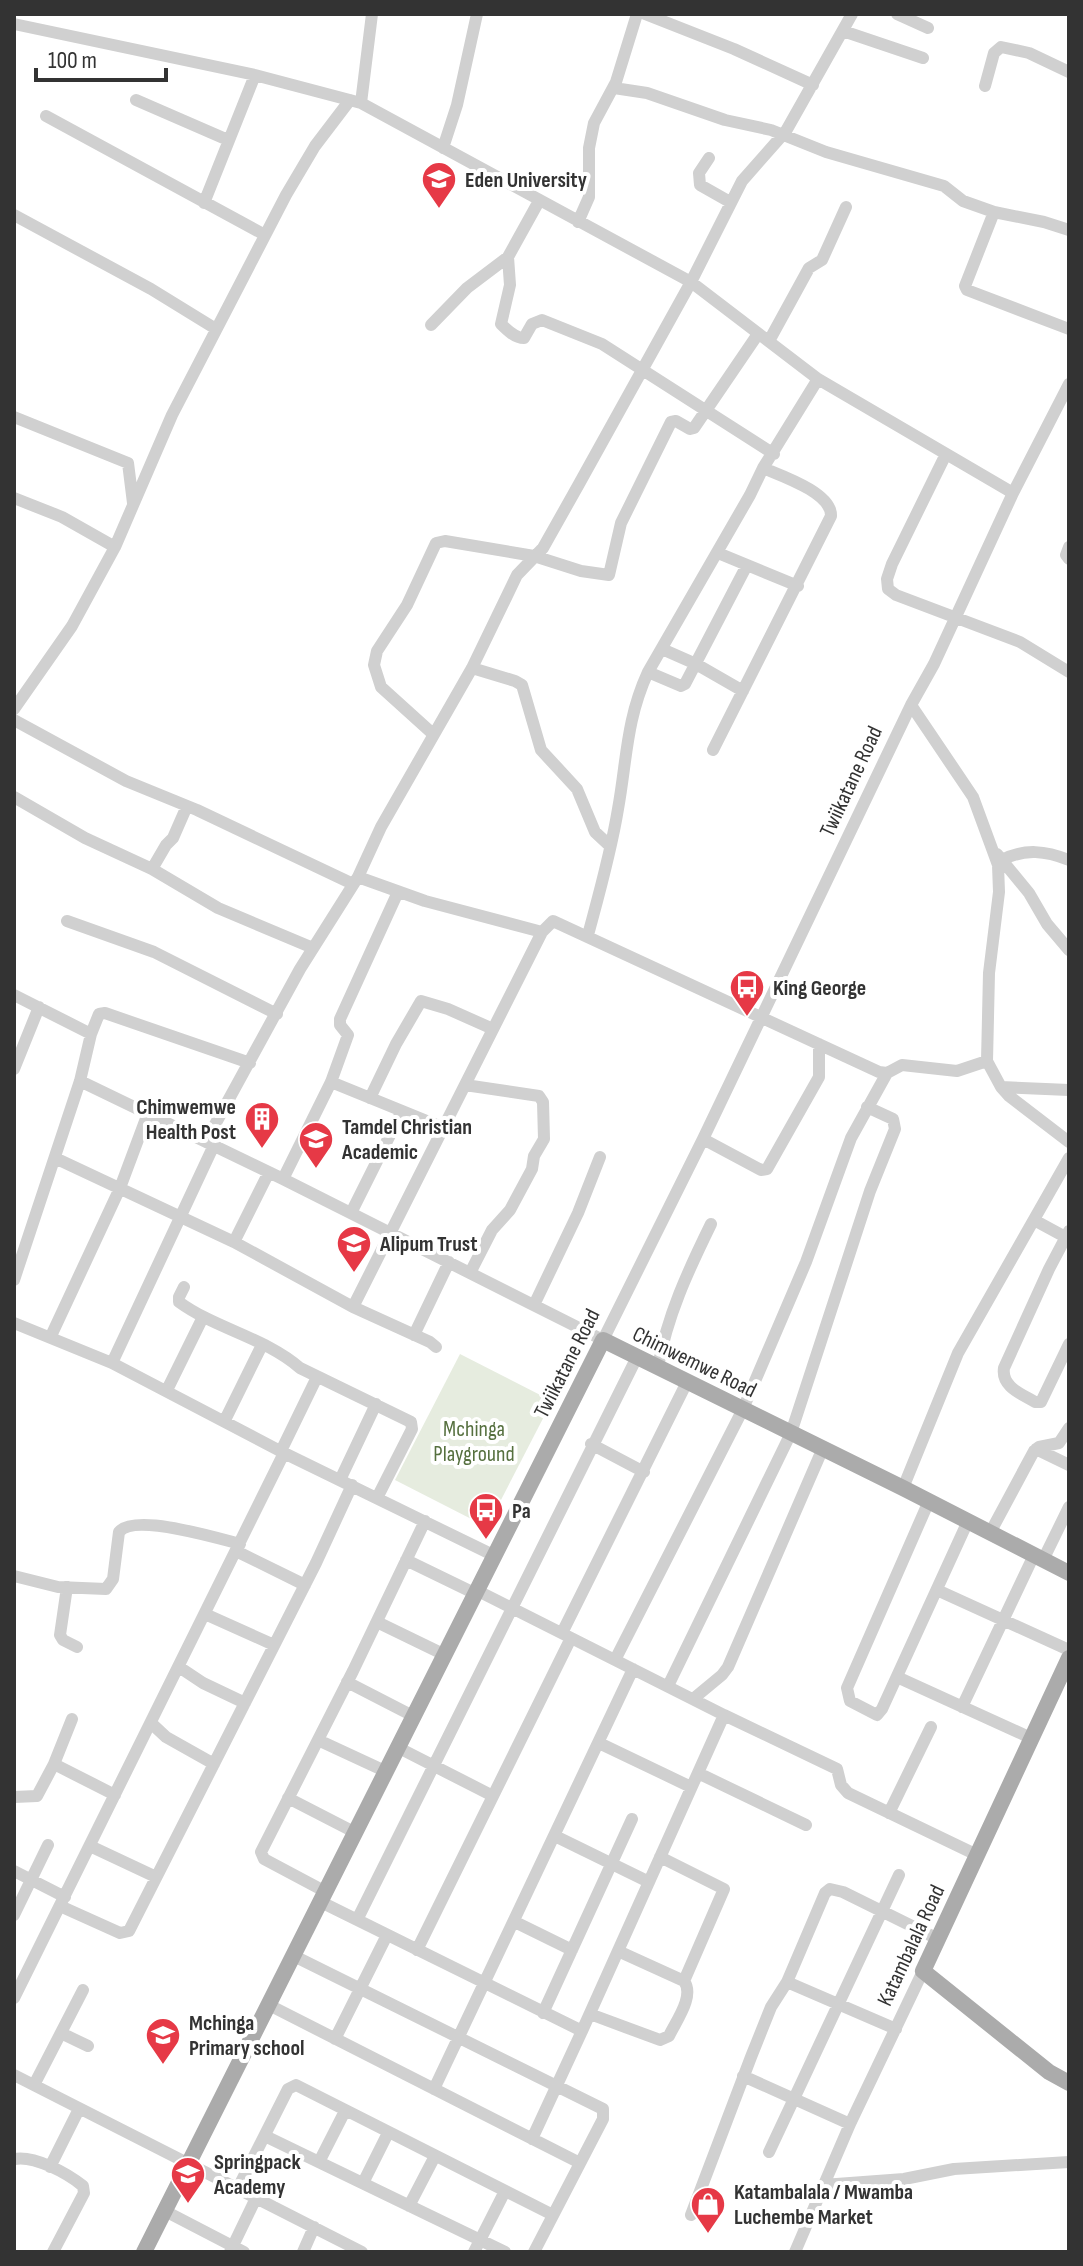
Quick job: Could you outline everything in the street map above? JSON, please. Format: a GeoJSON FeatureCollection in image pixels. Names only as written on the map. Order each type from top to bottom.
{"type":"FeatureCollection","features":[{"type":"Feature","properties":{"kind":"main road","name":"Chimwemwe Road"},"geometry":{"type":"LineString","coordinates":[[603,1340],[1069,1573]]}},
{"type":"Feature","properties":{"kind":"main road","name":"Twiikatane Road"},"geometry":{"type":"LineString","coordinates":[[144,2252],[603,1340]]}},
{"type":"Feature","properties":{"kind":"main road","name":"Katambalala Road"},"geometry":{"type":"LineString","coordinates":[[923,1971],[1069,1658]]}},
{"type":"Feature","properties":{"kind":"main road"},"geometry":{"type":"LineString","coordinates":[[923,1971],[1049,2072],[1069,2083]]}},
{"type":"Feature","properties":{"kind":"street"},"geometry":{"type":"LineString","coordinates":[[14,709],[72,626],[115,547],[172,415],[315,146],[356,101],[372,14]]}},
{"type":"Feature","properties":{"kind":"street"},"geometry":{"type":"LineString","coordinates":[[443,148],[457,105],[477,14]]}},
{"type":"Feature","properties":{"kind":"street"},"geometry":{"type":"LineString","coordinates":[[578,222],[587,208],[589,197],[592,132],[598,114],[614,88],[637,14]]}},
{"type":"Feature","properties":{"kind":"street"},"geometry":{"type":"LineString","coordinates":[[645,14],[734,49],[813,85]]}},
{"type":"Feature","properties":{"kind":"street"},"geometry":{"type":"LineString","coordinates":[[112,1363],[182,1216],[210,1143],[250,1063],[313,948],[356,881],[381,827],[472,668],[512,584],[550,536],[691,282],[730,202],[749,171],[783,136],[852,14]]}},
{"type":"Feature","properties":{"kind":"street"},"geometry":{"type":"LineString","coordinates":[[897,14],[928,28]]}},
{"type":"Feature","properties":{"kind":"street"},"geometry":{"type":"LineString","coordinates":[[14,24],[255,75],[356,101],[691,282],[818,379],[1015,491]]}},
{"type":"Feature","properties":{"kind":"street"},"geometry":{"type":"LineString","coordinates":[[843,31],[923,58]]}},
{"type":"Feature","properties":{"kind":"street"},"geometry":{"type":"LineString","coordinates":[[985,86],[994,53],[1001,47],[1029,53],[1069,72]]}},
{"type":"Feature","properties":{"kind":"street"},"geometry":{"type":"LineString","coordinates":[[204,203],[255,75]]}},
{"type":"Feature","properties":{"kind":"street"},"geometry":{"type":"LineString","coordinates":[[614,88],[647,93],[725,120],[771,130],[826,152],[944,186],[963,201],[994,212],[1069,230]]}},
{"type":"Feature","properties":{"kind":"street"},"geometry":{"type":"LineString","coordinates":[[136,100],[228,140]]}},
{"type":"Feature","properties":{"kind":"street"},"geometry":{"type":"LineString","coordinates":[[46,116],[265,235]]}},
{"type":"Feature","properties":{"kind":"street"},"geometry":{"type":"LineString","coordinates":[[709,158],[699,173],[700,185],[730,202]]}},
{"type":"Feature","properties":{"kind":"street"},"geometry":{"type":"LineString","coordinates":[[431,325],[467,288],[508,257],[539,201]]}},
{"type":"Feature","properties":{"kind":"street"},"geometry":{"type":"LineString","coordinates":[[433,734],[381,687],[374,665],[377,651],[407,605],[435,544],[442,541],[534,556],[609,575],[621,523],[672,421],[691,429],[763,337],[809,268],[822,260],[846,207]]}},
{"type":"Feature","properties":{"kind":"street"},"geometry":{"type":"LineString","coordinates":[[994,212],[966,289],[1069,329]]}},
{"type":"Feature","properties":{"kind":"street"},"geometry":{"type":"LineString","coordinates":[[14,215],[151,289],[216,329]]}},
{"type":"Feature","properties":{"kind":"street"},"geometry":{"type":"LineString","coordinates":[[508,257],[510,285],[501,324],[507,330],[524,338],[532,324],[542,320],[602,344],[644,368],[774,454]]}},
{"type":"Feature","properties":{"kind":"street"},"geometry":{"type":"LineString","coordinates":[[588,935],[610,846],[630,719],[648,672],[718,553],[763,468],[818,379]]}},
{"type":"Feature","properties":{"kind":"street","name":"Twiikatane Road"},"geometry":{"type":"LineString","coordinates":[[603,1340],[1069,384]]}},
{"type":"Feature","properties":{"kind":"street"},"geometry":{"type":"LineString","coordinates":[[1056,410],[1069,417]]}},
{"type":"Feature","properties":{"kind":"street"},"geometry":{"type":"LineString","coordinates":[[14,417],[128,463],[133,506]]}},
{"type":"Feature","properties":{"kind":"street"},"geometry":{"type":"LineString","coordinates":[[946,454],[892,564],[888,589],[896,595],[1020,642],[1069,672]]}},
{"type":"Feature","properties":{"kind":"street"},"geometry":{"type":"LineString","coordinates":[[713,750],[830,522],[831,508],[826,501],[763,468]]}},
{"type":"Feature","properties":{"kind":"street"},"geometry":{"type":"LineString","coordinates":[[14,498],[62,517],[115,547]]}},
{"type":"Feature","properties":{"kind":"street"},"geometry":{"type":"LineString","coordinates":[[1069,547],[1066,555],[1069,559]]}},
{"type":"Feature","properties":{"kind":"street"},"geometry":{"type":"LineString","coordinates":[[718,553],[798,586]]}},
{"type":"Feature","properties":{"kind":"street"},"geometry":{"type":"LineString","coordinates":[[648,672],[683,686],[747,565]]}},
{"type":"Feature","properties":{"kind":"street"},"geometry":{"type":"LineString","coordinates":[[662,649],[743,691]]}},
{"type":"Feature","properties":{"kind":"street"},"geometry":{"type":"LineString","coordinates":[[472,668],[522,685],[541,750],[577,789],[595,832],[610,846]]}},
{"type":"Feature","properties":{"kind":"street"},"geometry":{"type":"LineString","coordinates":[[911,705],[962,777],[998,856],[1029,893],[1047,924],[1069,950]]}},
{"type":"Feature","properties":{"kind":"street"},"geometry":{"type":"LineString","coordinates":[[14,720],[126,781],[356,881],[542,932]]}},
{"type":"Feature","properties":{"kind":"street"},"geometry":{"type":"LineString","coordinates":[[14,797],[85,838],[152,869],[233,915],[313,948]]}},
{"type":"Feature","properties":{"kind":"street"},"geometry":{"type":"LineString","coordinates":[[152,869],[173,838],[187,806]]}},
{"type":"Feature","properties":{"kind":"street"},"geometry":{"type":"LineString","coordinates":[[998,856],[1036,851],[1069,860]]}},
{"type":"Feature","properties":{"kind":"street"},"geometry":{"type":"LineString","coordinates":[[998,856],[1000,877],[989,973],[987,1061],[1001,1087],[1069,1142]]}},
{"type":"Feature","properties":{"kind":"street"},"geometry":{"type":"LineString","coordinates":[[283,1179],[331,1082],[348,1035],[340,1025],[340,1019],[398,892]]}},
{"type":"Feature","properties":{"kind":"street"},"geometry":{"type":"LineString","coordinates":[[67,921],[154,952],[277,1014]]}},
{"type":"Feature","properties":{"kind":"street"},"geometry":{"type":"LineString","coordinates":[[353,1307],[542,932],[553,921],[879,1072],[887,1073]]}},
{"type":"Feature","properties":{"kind":"street"},"geometry":{"type":"LineString","coordinates":[[14,995],[91,1034]]}},
{"type":"Feature","properties":{"kind":"street"},"geometry":{"type":"LineString","coordinates":[[370,1098],[420,1001],[448,1009],[493,1029]]}},
{"type":"Feature","properties":{"kind":"street"},"geometry":{"type":"LineString","coordinates":[[14,1069],[39,1007]]}},
{"type":"Feature","properties":{"kind":"street"},"geometry":{"type":"LineString","coordinates":[[14,1280],[18,1258],[80,1081],[97,1017],[103,1013],[250,1063]]}},
{"type":"Feature","properties":{"kind":"street"},"geometry":{"type":"LineString","coordinates":[[703,1139],[761,1170],[767,1169],[819,1077],[819,1044]]}},
{"type":"Feature","properties":{"kind":"street"},"geometry":{"type":"LineString","coordinates":[[615,1660],[743,1409],[806,1262],[844,1154],[887,1073],[902,1065],[957,1071],[987,1061]]}},
{"type":"Feature","properties":{"kind":"street","name":"Chimwemwe Road"},"geometry":{"type":"LineString","coordinates":[[80,1081],[603,1340]]}},
{"type":"Feature","properties":{"kind":"street"},"geometry":{"type":"LineString","coordinates":[[331,1082],[444,1128]]}},
{"type":"Feature","properties":{"kind":"street"},"geometry":{"type":"LineString","coordinates":[[465,1085],[539,1096],[543,1102],[545,1131],[532,1169],[510,1210],[488,1236],[470,1273]]}},
{"type":"Feature","properties":{"kind":"street"},"geometry":{"type":"LineString","coordinates":[[1001,1087],[1069,1090]]}},
{"type":"Feature","properties":{"kind":"street"},"geometry":{"type":"LineString","coordinates":[[668,1686],[791,1433],[865,1205],[895,1129],[893,1119],[867,1107]]}},
{"type":"Feature","properties":{"kind":"street"},"geometry":{"type":"LineString","coordinates":[[351,1213],[402,1111]]}},
{"type":"Feature","properties":{"kind":"street"},"geometry":{"type":"LineString","coordinates":[[51,1336],[120,1188],[148,1113]]}},
{"type":"Feature","properties":{"kind":"street"},"geometry":{"type":"LineString","coordinates":[[534,1305],[578,1213],[600,1157]]}},
{"type":"Feature","properties":{"kind":"street"},"geometry":{"type":"LineString","coordinates":[[55,1158],[182,1216],[353,1307],[436,1347]]}},
{"type":"Feature","properties":{"kind":"street"},"geometry":{"type":"LineString","coordinates":[[903,1488],[958,1353],[1069,1158]]}},
{"type":"Feature","properties":{"kind":"street"},"geometry":{"type":"LineString","coordinates":[[234,1242],[269,1172]]}},
{"type":"Feature","properties":{"kind":"street"},"geometry":{"type":"LineString","coordinates":[[1034,1220],[1068,1236],[1004,1368],[1006,1382],[1035,1402],[1041,1402],[1069,1344]]}},
{"type":"Feature","properties":{"kind":"street"},"geometry":{"type":"LineString","coordinates":[[658,1367],[665,1330],[682,1284],[711,1224]]}},
{"type":"Feature","properties":{"kind":"street"},"geometry":{"type":"LineString","coordinates":[[414,1335],[449,1262]]}},
{"type":"Feature","properties":{"kind":"street"},"geometry":{"type":"LineString","coordinates":[[184,1287],[179,1302],[203,1317],[286,1357],[317,1377],[409,1419],[413,1426],[377,1498]]}},
{"type":"Feature","properties":{"kind":"street"},"geometry":{"type":"LineString","coordinates":[[167,1390],[203,1317]]}},
{"type":"Feature","properties":{"kind":"street"},"geometry":{"type":"LineString","coordinates":[[14,1323],[112,1363],[282,1452],[495,1556]]}},
{"type":"Feature","properties":{"kind":"street"},"geometry":{"type":"LineString","coordinates":[[225,1420],[262,1345]]}},
{"type":"Feature","properties":{"kind":"street"},"geometry":{"type":"LineString","coordinates":[[357,1920],[514,1609],[591,1444],[637,1357]]}},
{"type":"Feature","properties":{"kind":"street"},"geometry":{"type":"LineString","coordinates":[[14,1998],[238,1548],[317,1377]]}},
{"type":"Feature","properties":{"kind":"street"},"geometry":{"type":"LineString","coordinates":[[417,1950],[493,1796],[687,1382]]}},
{"type":"Feature","properties":{"kind":"street"},"geometry":{"type":"LineString","coordinates":[[14,1871],[120,1933],[127,1933],[305,1585],[376,1404]]}},
{"type":"Feature","properties":{"kind":"street"},"geometry":{"type":"LineString","coordinates":[[990,1533],[1036,1449],[1059,1443],[1069,1428]]}},
{"type":"Feature","properties":{"kind":"street"},"geometry":{"type":"LineString","coordinates":[[591,1444],[644,1472]]}},
{"type":"Feature","properties":{"kind":"street"},"geometry":{"type":"LineString","coordinates":[[693,1699],[728,1667],[823,1448]]}},
{"type":"Feature","properties":{"kind":"street"},"geometry":{"type":"LineString","coordinates":[[1036,1449],[1069,1465]]}},
{"type":"Feature","properties":{"kind":"street"},"geometry":{"type":"LineString","coordinates":[[929,1501],[848,1683],[847,1698],[870,1714],[877,1715],[882,1709],[968,1521]]}},
{"type":"Feature","properties":{"kind":"street"},"geometry":{"type":"LineString","coordinates":[[962,1707],[1003,1620],[1069,1507]]}},
{"type":"Feature","properties":{"kind":"street"},"geometry":{"type":"LineString","coordinates":[[425,1521],[261,1855],[357,1920],[582,2031]]}},
{"type":"Feature","properties":{"kind":"street"},"geometry":{"type":"LineString","coordinates":[[14,1576],[67,1587],[101,1590],[110,1587],[119,1532],[124,1526],[174,1528],[238,1548],[305,1585]]}},
{"type":"Feature","properties":{"kind":"street"},"geometry":{"type":"LineString","coordinates":[[406,1560],[514,1609],[837,1769],[844,1790],[977,1855]]}},
{"type":"Feature","properties":{"kind":"street"},"geometry":{"type":"LineString","coordinates":[[67,1587],[60,1635],[77,1647]]}},
{"type":"Feature","properties":{"kind":"street"},"geometry":{"type":"LineString","coordinates":[[937,1590],[1069,1650]]}},
{"type":"Feature","properties":{"kind":"street"},"geometry":{"type":"LineString","coordinates":[[205,1614],[274,1645]]}},
{"type":"Feature","properties":{"kind":"street"},"geometry":{"type":"LineString","coordinates":[[377,1622],[445,1655]]}},
{"type":"Feature","properties":{"kind":"street"},"geometry":{"type":"LineString","coordinates":[[179,1667],[203,1683],[245,1703]]}},
{"type":"Feature","properties":{"kind":"street"},"geometry":{"type":"LineString","coordinates":[[434,2089],[633,1669]]}},
{"type":"Feature","properties":{"kind":"street"},"geometry":{"type":"LineString","coordinates":[[897,1677],[1031,1738]]}},
{"type":"Feature","properties":{"kind":"street"},"geometry":{"type":"LineString","coordinates":[[347,1682],[415,1717]]}},
{"type":"Feature","properties":{"kind":"street"},"geometry":{"type":"LineString","coordinates":[[532,2139],[724,1715]]}},
{"type":"Feature","properties":{"kind":"street"},"geometry":{"type":"LineString","coordinates":[[14,1797],[37,1796],[72,1719]]}},
{"type":"Feature","properties":{"kind":"street"},"geometry":{"type":"LineString","coordinates":[[151,1723],[166,1737],[214,1764]]}},
{"type":"Feature","properties":{"kind":"street"},"geometry":{"type":"LineString","coordinates":[[889,1813],[931,1727]]}},
{"type":"Feature","properties":{"kind":"street"},"geometry":{"type":"LineString","coordinates":[[318,1740],[387,1772]]}},
{"type":"Feature","properties":{"kind":"street"},"geometry":{"type":"LineString","coordinates":[[599,1743],[691,1787]]}},
{"type":"Feature","properties":{"kind":"street"},"geometry":{"type":"LineString","coordinates":[[399,1748],[493,1796]]}},
{"type":"Feature","properties":{"kind":"street"},"geometry":{"type":"LineString","coordinates":[[54,1764],[115,1795]]}},
{"type":"Feature","properties":{"kind":"street"},"geometry":{"type":"LineString","coordinates":[[698,1773],[806,1825]]}},
{"type":"Feature","properties":{"kind":"street"},"geometry":{"type":"LineString","coordinates":[[288,1798],[356,1833]]}},
{"type":"Feature","properties":{"kind":"street"},"geometry":{"type":"LineString","coordinates":[[543,2013],[632,1819]]}},
{"type":"Feature","properties":{"kind":"street"},"geometry":{"type":"LineString","coordinates":[[555,1836],[649,1882]]}},
{"type":"Feature","properties":{"kind":"street"},"geometry":{"type":"LineString","coordinates":[[14,1915],[48,1845]]}},
{"type":"Feature","properties":{"kind":"street"},"geometry":{"type":"LineString","coordinates":[[90,1846],[156,1877]]}},
{"type":"Feature","properties":{"kind":"street"},"geometry":{"type":"LineString","coordinates":[[660,1857],[724,1889],[684,1981]]}},
{"type":"Feature","properties":{"kind":"street"},"geometry":{"type":"LineString","coordinates":[[769,2152],[899,1875]]}},
{"type":"Feature","properties":{"kind":"street"},"geometry":{"type":"LineString","coordinates":[[691,2215],[771,2007],[787,1982],[827,1890],[839,1890],[938,1939]]}},
{"type":"Feature","properties":{"kind":"street"},"geometry":{"type":"LineString","coordinates":[[515,1922],[572,1950]]}},
{"type":"Feature","properties":{"kind":"street"},"geometry":{"type":"LineString","coordinates":[[335,2039],[387,1935]]}},
{"type":"Feature","properties":{"kind":"street"},"geometry":{"type":"LineString","coordinates":[[590,2014],[648,2037],[664,2038],[669,2036],[688,1994],[688,1985],[684,1981],[618,1951]]}},
{"type":"Feature","properties":{"kind":"street"},"geometry":{"type":"LineString","coordinates":[[294,1956],[605,2112],[534,2252]]}},
{"type":"Feature","properties":{"kind":"street"},"geometry":{"type":"LineString","coordinates":[[14,1965],[27,1972]]}},
{"type":"Feature","properties":{"kind":"street","name":"Katambalala Road"},"geometry":{"type":"LineString","coordinates":[[795,2252],[850,2124],[923,1971]]}},
{"type":"Feature","properties":{"kind":"street"},"geometry":{"type":"LineString","coordinates":[[787,1982],[896,2029]]}},
{"type":"Feature","properties":{"kind":"street"},"geometry":{"type":"LineString","coordinates":[[34,2085],[83,1990]]}},
{"type":"Feature","properties":{"kind":"street"},"geometry":{"type":"LineString","coordinates":[[269,2005],[580,2163]]}},
{"type":"Feature","properties":{"kind":"street"},"geometry":{"type":"LineString","coordinates":[[61,2033],[88,2046]]}},
{"type":"Feature","properties":{"kind":"street"},"geometry":{"type":"LineString","coordinates":[[14,2075],[362,2252]]}},
{"type":"Feature","properties":{"kind":"street"},"geometry":{"type":"LineString","coordinates":[[743,2076],[850,2124]]}},
{"type":"Feature","properties":{"kind":"street"},"geometry":{"type":"LineString","coordinates":[[238,2188],[293,2085],[553,2215]]}},
{"type":"Feature","properties":{"kind":"street"},"geometry":{"type":"LineString","coordinates":[[50,2167],[79,2109]]}},
{"type":"Feature","properties":{"kind":"street"},"geometry":{"type":"LineString","coordinates":[[319,2162],[345,2111]]}},
{"type":"Feature","properties":{"kind":"street"},"geometry":{"type":"LineString","coordinates":[[363,2183],[388,2133]]}},
{"type":"Feature","properties":{"kind":"street"},"geometry":{"type":"LineString","coordinates":[[265,2136],[409,2206],[477,2246],[505,2252]]}},
{"type":"Feature","properties":{"kind":"street"},"geometry":{"type":"LineString","coordinates":[[409,2206],[435,2156]]}},
{"type":"Feature","properties":{"kind":"street"},"geometry":{"type":"LineString","coordinates":[[14,2159],[24,2158],[50,2167],[80,2183],[84,2189],[53,2252]]}},
{"type":"Feature","properties":{"kind":"street"},"geometry":{"type":"LineString","coordinates":[[823,2185],[904,2179],[954,2169],[1069,2162]]}},
{"type":"Feature","properties":{"kind":"street"},"geometry":{"type":"LineString","coordinates":[[477,2246],[505,2191]]}},
{"type":"Feature","properties":{"kind":"street"},"geometry":{"type":"LineString","coordinates":[[165,2211],[236,2250],[256,2198]]}},
{"type":"Feature","properties":{"kind":"street"},"geometry":{"type":"LineString","coordinates":[[303,2252],[314,2227]]}},
{"type":"Feature","properties":{"kind":"green space","name":"Mchinga Playground"},"geometry":{"type":"Polygon","coordinates":[[[460,1354],[552,1401],[487,1527],[395,1480],[460,1354]]]}},
{"type":"Feature","properties":{"kind":"place","name":"Eden University"},"geometry":{"type":"Point","coordinates":[439,210]}},
{"type":"Feature","properties":{"kind":"place","name":"King George"},"geometry":{"type":"Point","coordinates":[747,1018]}},
{"type":"Feature","properties":{"kind":"place","name":"Chimwemwe Health Post"},"geometry":{"type":"Point","coordinates":[262,1150]}},
{"type":"Feature","properties":{"kind":"place","name":"Tamdel Christian Academic"},"geometry":{"type":"Point","coordinates":[316,1170]}},
{"type":"Feature","properties":{"kind":"place","name":"Alipum Trust"},"geometry":{"type":"Point","coordinates":[354,1274]}},
{"type":"Feature","properties":{"kind":"place","name":"Pa"},"geometry":{"type":"Point","coordinates":[486,1541]}},
{"type":"Feature","properties":{"kind":"place","name":"Mchinga Primary school"},"geometry":{"type":"Point","coordinates":[163,2066]}},
{"type":"Feature","properties":{"kind":"place","name":"Springpack Academy"},"geometry":{"type":"Point","coordinates":[188,2205]}},
{"type":"Feature","properties":{"kind":"place","name":"Katambalala / Mwamba Luchembe Market"},"geometry":{"type":"Point","coordinates":[708,2235]}}]}
